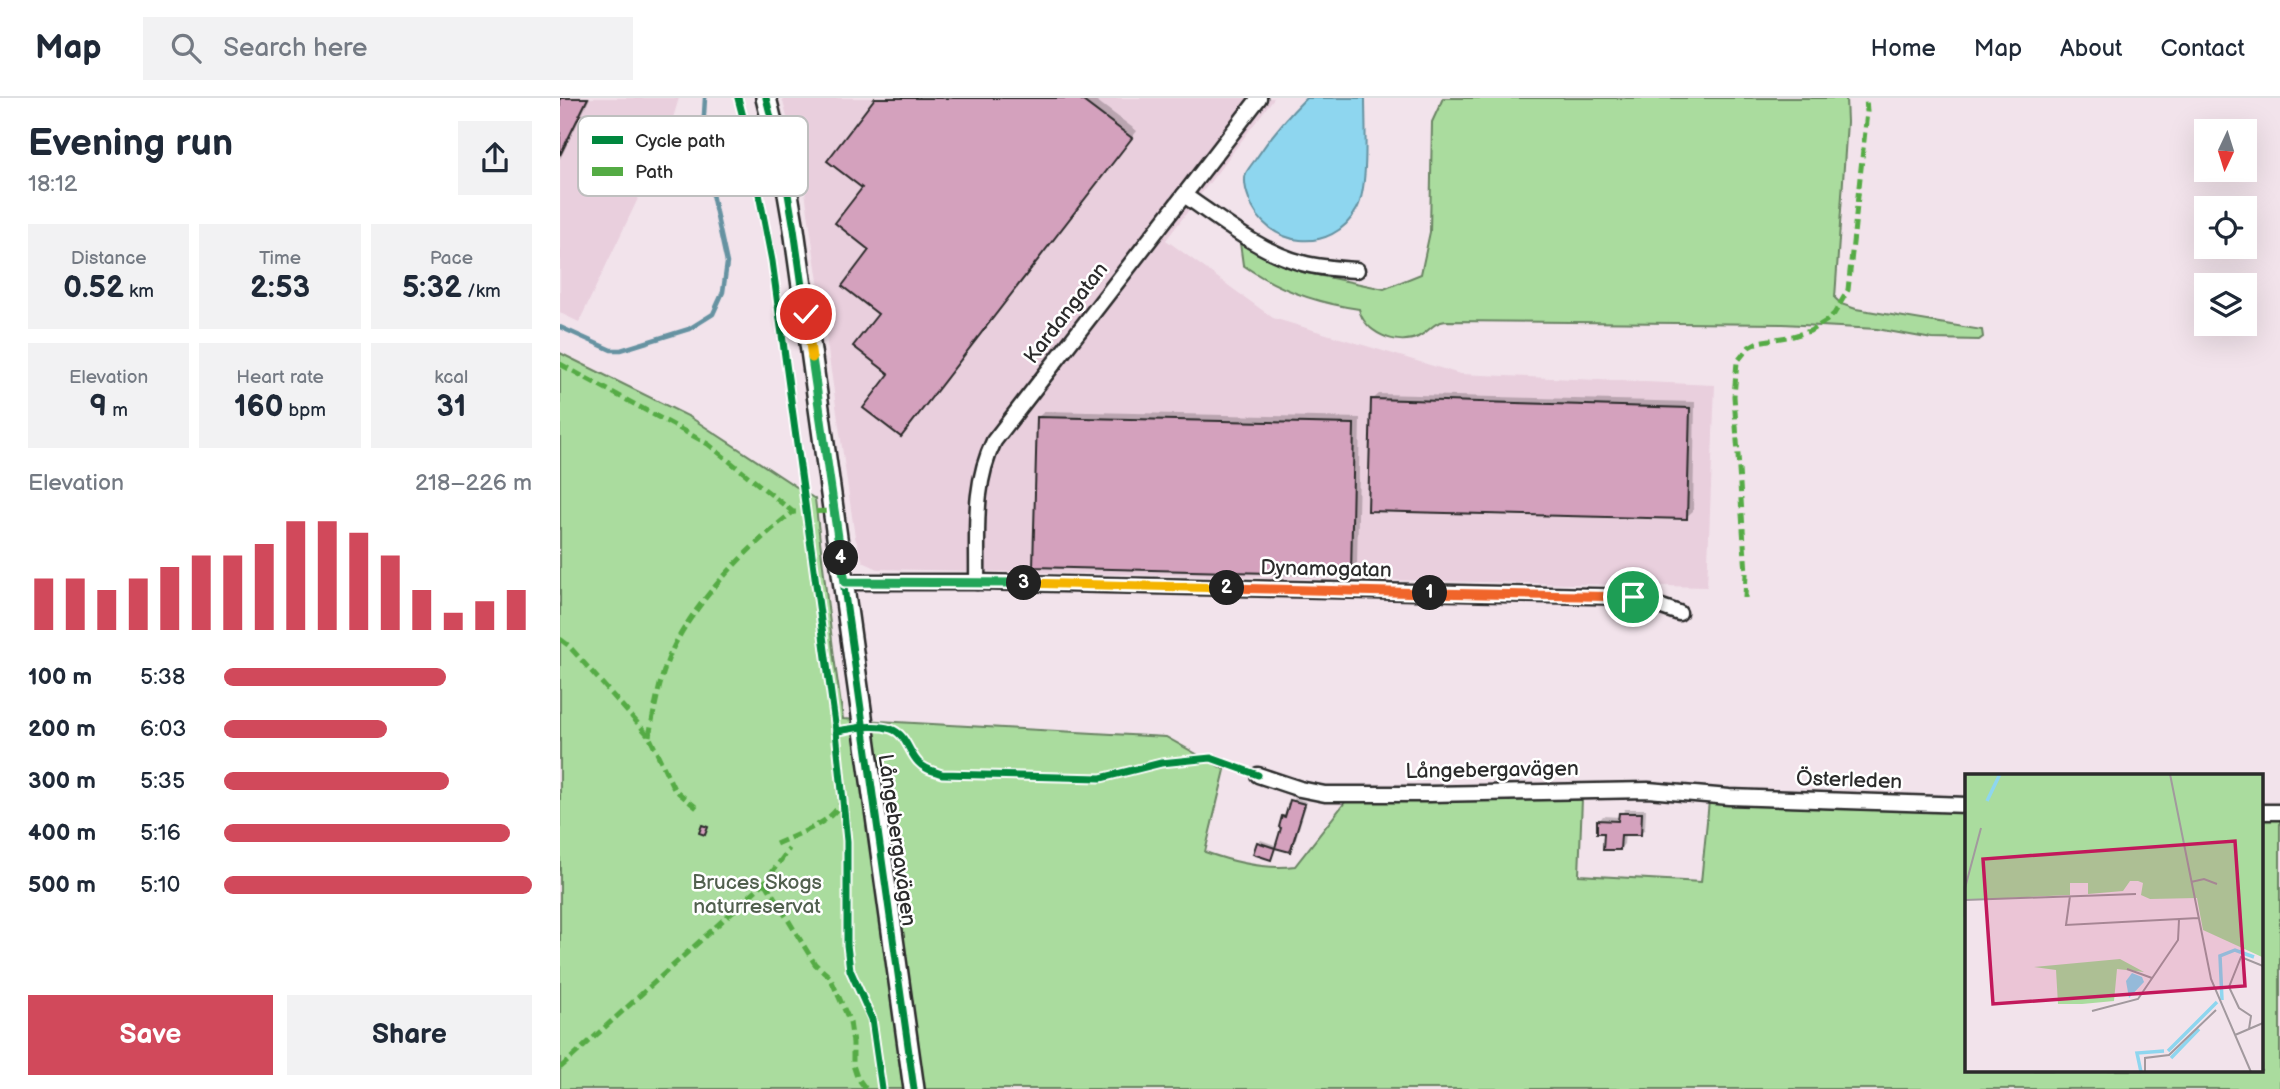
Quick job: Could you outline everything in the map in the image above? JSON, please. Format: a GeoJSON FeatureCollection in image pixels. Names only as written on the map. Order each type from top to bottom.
{"type":"FeatureCollection","features":[{"type":"Feature","properties":{"kind":"street","name":"Långebergavägen"},"geometry":{"type":"LineString","coordinates":[[766,98],[771,116]]}},
{"type":"Feature","properties":{"kind":"street","name":"Kardangatan"},"geometry":{"type":"LineString","coordinates":[[977,582],[978,487],[984,460],[994,441],[1259,98]]}},
{"type":"Feature","properties":{"kind":"street"},"geometry":{"type":"LineString","coordinates":[[1184,195],[1254,243],[1300,263],[1323,268],[1357,270]]}},
{"type":"Feature","properties":{"kind":"street","name":"Långebergavägen"},"geometry":{"type":"LineString","coordinates":[[788,196],[845,582],[914,1089]]}},
{"type":"Feature","properties":{"kind":"street","name":"Dynamogatan"},"geometry":{"type":"LineString","coordinates":[[845,582],[977,582],[1633,597],[1679,613]]}},
{"type":"Feature","properties":{"kind":"street","name":"Långebergavägen"},"geometry":{"type":"LineString","coordinates":[[1258,775],[1325,794],[1648,790],[1729,797]]}},
{"type":"Feature","properties":{"kind":"street","name":"Österleden"},"geometry":{"type":"LineString","coordinates":[[1729,797],[1965,805]]}},
{"type":"Feature","properties":{"kind":"street"},"geometry":{"type":"LineString","coordinates":[[2262,812],[2280,812]]}},
{"type":"Feature","properties":{"kind":"shaded area"},"geometry":{"type":"Polygon","coordinates":[[[560,98],[679,98],[674,116],[578,116],[578,196],[639,196],[579,322],[560,313],[560,98]]]}},
{"type":"Feature","properties":{"kind":"shaded area"},"geometry":{"type":"Polygon","coordinates":[[[782,98],[1274,98],[1166,240],[1273,318],[1460,374],[1715,385],[1707,587],[878,569],[863,562],[855,537],[806,196],[808,196],[808,116],[787,116],[782,98]]]}},
{"type":"Feature","properties":{"kind":"green space"},"geometry":{"type":"Polygon","coordinates":[[[1443,98],[1846,98],[1847,122],[1835,298],[1841,304],[1856,309],[1982,330],[1983,337],[1979,340],[1932,339],[1877,329],[1783,324],[1446,321],[1438,323],[1418,337],[1400,340],[1374,331],[1359,309],[1298,294],[1270,282],[1243,265],[1240,243],[1303,272],[1384,289],[1421,274],[1430,232],[1432,122],[1443,98]]]}},
{"type":"Feature","properties":{"kind":"green space","name":"Bruces Skogs naturreservat"},"geometry":{"type":"Polygon","coordinates":[[[560,353],[690,417],[815,499],[843,719],[1166,737],[1225,770],[1205,852],[1216,856],[1260,866],[1295,866],[1346,801],[1582,799],[1579,875],[1701,882],[1709,801],[1965,807],[1965,1072],[2262,1072],[2262,814],[2280,815],[2280,1089],[560,1089],[560,353]]]}},
{"type":"Feature","properties":{"kind":"water"},"geometry":{"type":"Polygon","coordinates":[[[1306,98],[1365,98],[1366,155],[1361,199],[1346,224],[1332,234],[1300,240],[1284,236],[1270,228],[1257,215],[1248,196],[1245,180],[1247,171],[1267,143],[1306,98]]]}},
{"type":"Feature","properties":{"kind":"building"},"geometry":{"type":"Polygon","coordinates":[[[560,98],[588,98],[578,116],[560,155],[560,98]]]}},
{"type":"Feature","properties":{"kind":"building"},"geometry":{"type":"Polygon","coordinates":[[[875,98],[1079,98],[1132,138],[901,437],[863,408],[889,374],[853,346],[878,314],[842,286],[869,250],[835,223],[862,188],[827,161],[875,98]]]}},
{"type":"Feature","properties":{"kind":"building"},"geometry":{"type":"Polygon","coordinates":[[[1371,399],[1690,408],[1687,519],[1368,511],[1371,399]]]}},
{"type":"Feature","properties":{"kind":"building"},"geometry":{"type":"Polygon","coordinates":[[[1037,417],[1354,424],[1351,575],[1033,567],[1037,417]]]}},
{"type":"Feature","properties":{"kind":"building"},"geometry":{"type":"Polygon","coordinates":[[[1290,800],[1305,804],[1290,852],[1275,848],[1282,816],[1285,817],[1290,800]]]}},
{"type":"Feature","properties":{"kind":"building"},"geometry":{"type":"Polygon","coordinates":[[[1619,813],[1642,813],[1641,835],[1621,835],[1620,850],[1603,850],[1604,833],[1597,833],[1597,820],[1618,821],[1619,813]]]}},
{"type":"Feature","properties":{"kind":"building"},"geometry":{"type":"Polygon","coordinates":[[[702,825],[708,827],[705,835],[699,833],[702,825]]]}},
{"type":"Feature","properties":{"kind":"building"},"geometry":{"type":"Polygon","coordinates":[[[1257,842],[1275,848],[1271,860],[1253,854],[1257,842]]]}},
{"type":"Feature","properties":{"kind":"waterway"},"geometry":{"type":"LineString","coordinates":[[704,116],[705,98]]}},
{"type":"Feature","properties":{"kind":"waterway"},"geometry":{"type":"LineString","coordinates":[[560,327],[611,350],[621,350],[689,329],[713,314],[723,292],[727,263],[712,196]]}},
{"type":"Feature","properties":{"kind":"marked path"},"geometry":{"type":"LineString","coordinates":[[1745,598],[1746,573],[1734,396],[1737,362],[1749,347],[1758,342],[1810,331],[1826,321],[1834,314],[1848,290],[1867,112],[1866,98]]}},
{"type":"Feature","properties":{"kind":"marked path"},"geometry":{"type":"LineString","coordinates":[[560,364],[708,444],[793,512],[833,511]]}},
{"type":"Feature","properties":{"kind":"marked path"},"geometry":{"type":"LineString","coordinates":[[649,736],[665,669],[673,648],[696,610],[742,557],[793,512]]}},
{"type":"Feature","properties":{"kind":"marked path"},"geometry":{"type":"LineString","coordinates":[[560,639],[649,736],[674,789],[698,809]]}},
{"type":"Feature","properties":{"kind":"marked path"},"geometry":{"type":"LineString","coordinates":[[776,844],[823,821],[837,809],[841,801]]}},
{"type":"Feature","properties":{"kind":"marked path"},"geometry":{"type":"LineString","coordinates":[[560,1068],[765,882],[789,849]]}},
{"type":"Feature","properties":{"kind":"marked path"},"geometry":{"type":"LineString","coordinates":[[765,882],[815,964],[830,977],[850,1022],[853,1065],[857,1077],[866,1089]]}},
{"type":"Feature","properties":{"kind":"cycle path"},"geometry":{"type":"LineString","coordinates":[[738,98],[743,116]]}},
{"type":"Feature","properties":{"kind":"cycle path"},"geometry":{"type":"LineString","coordinates":[[766,98],[771,116]]}},
{"type":"Feature","properties":{"kind":"cycle path"},"geometry":{"type":"LineString","coordinates":[[759,196],[772,261],[836,731],[847,841],[847,945],[850,970],[872,1019],[882,1089]]}},
{"type":"Feature","properties":{"kind":"cycle path"},"geometry":{"type":"LineString","coordinates":[[788,196],[914,1089]]}},
{"type":"Feature","properties":{"kind":"cycle path"},"geometry":{"type":"LineString","coordinates":[[836,731],[871,726],[896,731],[920,764],[942,774],[1101,778],[1161,763],[1211,758],[1258,775]]}},
{"type":"Feature","properties":{"kind":"route"},"geometry":{"type":"LineString","coordinates":[[806,314],[845,582],[977,582],[1633,597]]}}]}
